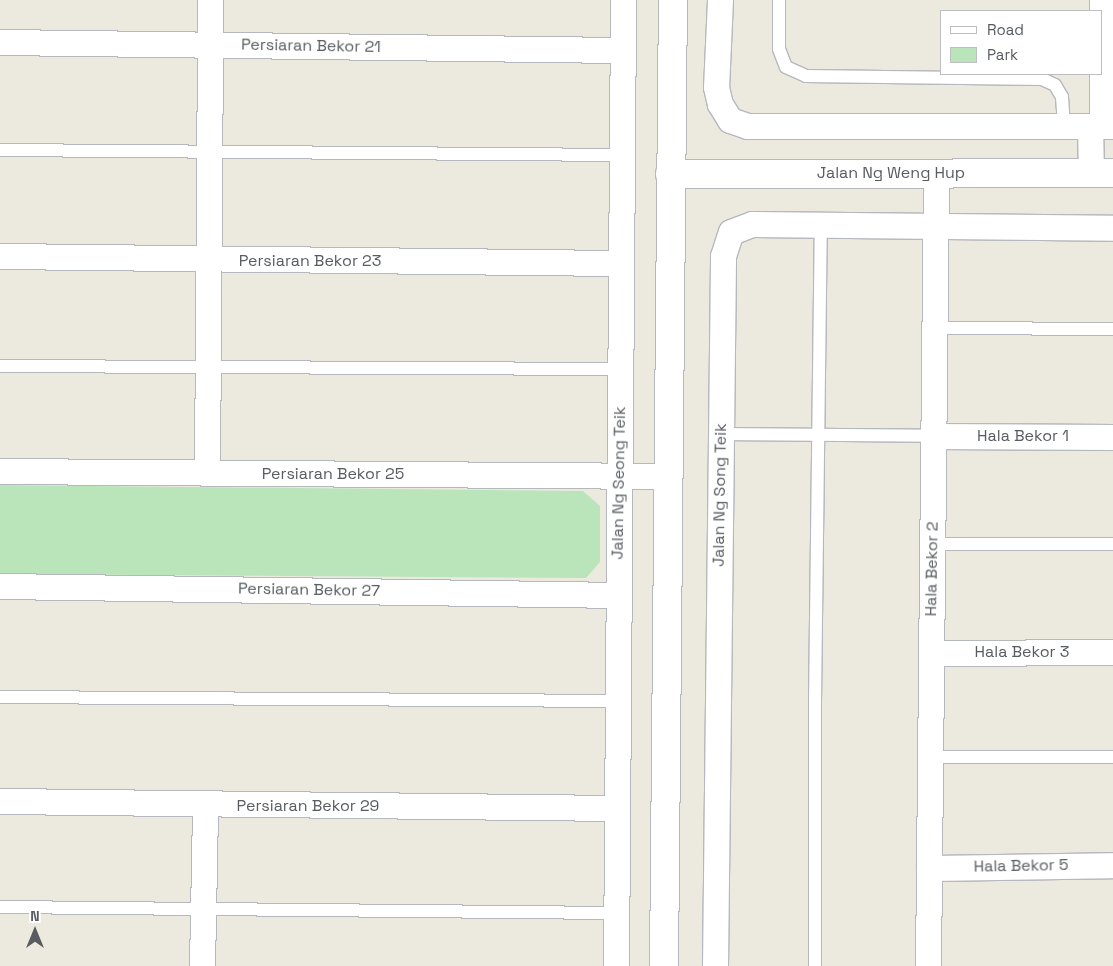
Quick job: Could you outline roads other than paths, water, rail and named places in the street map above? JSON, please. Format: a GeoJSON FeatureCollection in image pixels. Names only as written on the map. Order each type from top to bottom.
{"type":"FeatureCollection","features":[{"type":"Feature","properties":{"kind":"main road"},"geometry":{"type":"LineString","coordinates":[[664,966],[667,476],[673,0]]}},
{"type":"Feature","properties":{"kind":"main road","name":"Jalan Ng Weng Hup"},"geometry":{"type":"LineString","coordinates":[[670,174],[1102,173]]}},
{"type":"Feature","properties":{"kind":"street"},"geometry":{"type":"LineString","coordinates":[[207,473],[206,366],[210,0]]}},
{"type":"Feature","properties":{"kind":"street","name":"Jalan Ng Seong Teik"},"geometry":{"type":"LineString","coordinates":[[616,966],[618,476],[621,369],[620,263],[623,0]]}},
{"type":"Feature","properties":{"kind":"street"},"geometry":{"type":"LineString","coordinates":[[720,0],[716,87],[720,104],[730,120],[747,126],[769,128],[1102,126]]}},
{"type":"Feature","properties":{"kind":"street","name":"Persiaran Bekor 21"},"geometry":{"type":"LineString","coordinates":[[0,42],[622,50]]}},
{"type":"Feature","properties":{"kind":"street"},"geometry":{"type":"LineString","coordinates":[[1102,75],[1102,173]]}},
{"type":"Feature","properties":{"kind":"street","name":"Hala Bekor 2"},"geometry":{"type":"LineString","coordinates":[[928,966],[936,172]]}},
{"type":"Feature","properties":{"kind":"street","name":"Jalan Ng Song Teik"},"geometry":{"type":"LineString","coordinates":[[715,966],[723,256],[731,232],[752,224],[935,225]]}},
{"type":"Feature","properties":{"kind":"street"},"geometry":{"type":"LineString","coordinates":[[935,225],[1113,228]]}},
{"type":"Feature","properties":{"kind":"street","name":"Persiaran Bekor 23"},"geometry":{"type":"LineString","coordinates":[[0,256],[207,260],[620,263]]}},
{"type":"Feature","properties":{"kind":"street","name":"Hala Bekor 1"},"geometry":{"type":"LineString","coordinates":[[934,436],[1113,437]]}},
{"type":"Feature","properties":{"kind":"street","name":"Persiaran Bekor 25"},"geometry":{"type":"LineString","coordinates":[[0,471],[667,476]]}},
{"type":"Feature","properties":{"kind":"street","name":"Persiaran Bekor 27"},"geometry":{"type":"LineString","coordinates":[[0,586],[618,595]]}},
{"type":"Feature","properties":{"kind":"street","name":"Hala Bekor 3"},"geometry":{"type":"LineString","coordinates":[[931,653],[1113,652]]}},
{"type":"Feature","properties":{"kind":"street","name":"Persiaran Bekor 29"},"geometry":{"type":"LineString","coordinates":[[0,801],[205,805],[617,808]]}},
{"type":"Feature","properties":{"kind":"street"},"geometry":{"type":"LineString","coordinates":[[202,966],[205,805]]}},
{"type":"Feature","properties":{"kind":"street","name":"Hala Bekor 5"},"geometry":{"type":"LineString","coordinates":[[929,868],[1113,865]]}},
{"type":"Feature","properties":{"kind":"lane"},"geometry":{"type":"LineString","coordinates":[[780,0],[779,49],[786,67],[806,76],[1042,79],[1055,85],[1062,97],[1064,126]]}},
{"type":"Feature","properties":{"kind":"lane"},"geometry":{"type":"LineString","coordinates":[[0,150],[622,155]]}},
{"type":"Feature","properties":{"kind":"lane"},"geometry":{"type":"LineString","coordinates":[[815,966],[815,701],[820,435],[821,225]]}},
{"type":"Feature","properties":{"kind":"lane"},"geometry":{"type":"LineString","coordinates":[[935,328],[1113,329]]}},
{"type":"Feature","properties":{"kind":"lane"},"geometry":{"type":"LineString","coordinates":[[0,366],[621,369]]}},
{"type":"Feature","properties":{"kind":"lane"},"geometry":{"type":"LineString","coordinates":[[721,434],[934,436]]}},
{"type":"Feature","properties":{"kind":"lane"},"geometry":{"type":"LineString","coordinates":[[932,544],[1113,544]]}},
{"type":"Feature","properties":{"kind":"lane"},"geometry":{"type":"LineString","coordinates":[[0,697],[618,701]]}},
{"type":"Feature","properties":{"kind":"lane"},"geometry":{"type":"LineString","coordinates":[[930,757],[1113,757]]}},
{"type":"Feature","properties":{"kind":"lane"},"geometry":{"type":"LineString","coordinates":[[0,907],[617,913]]}}]}
